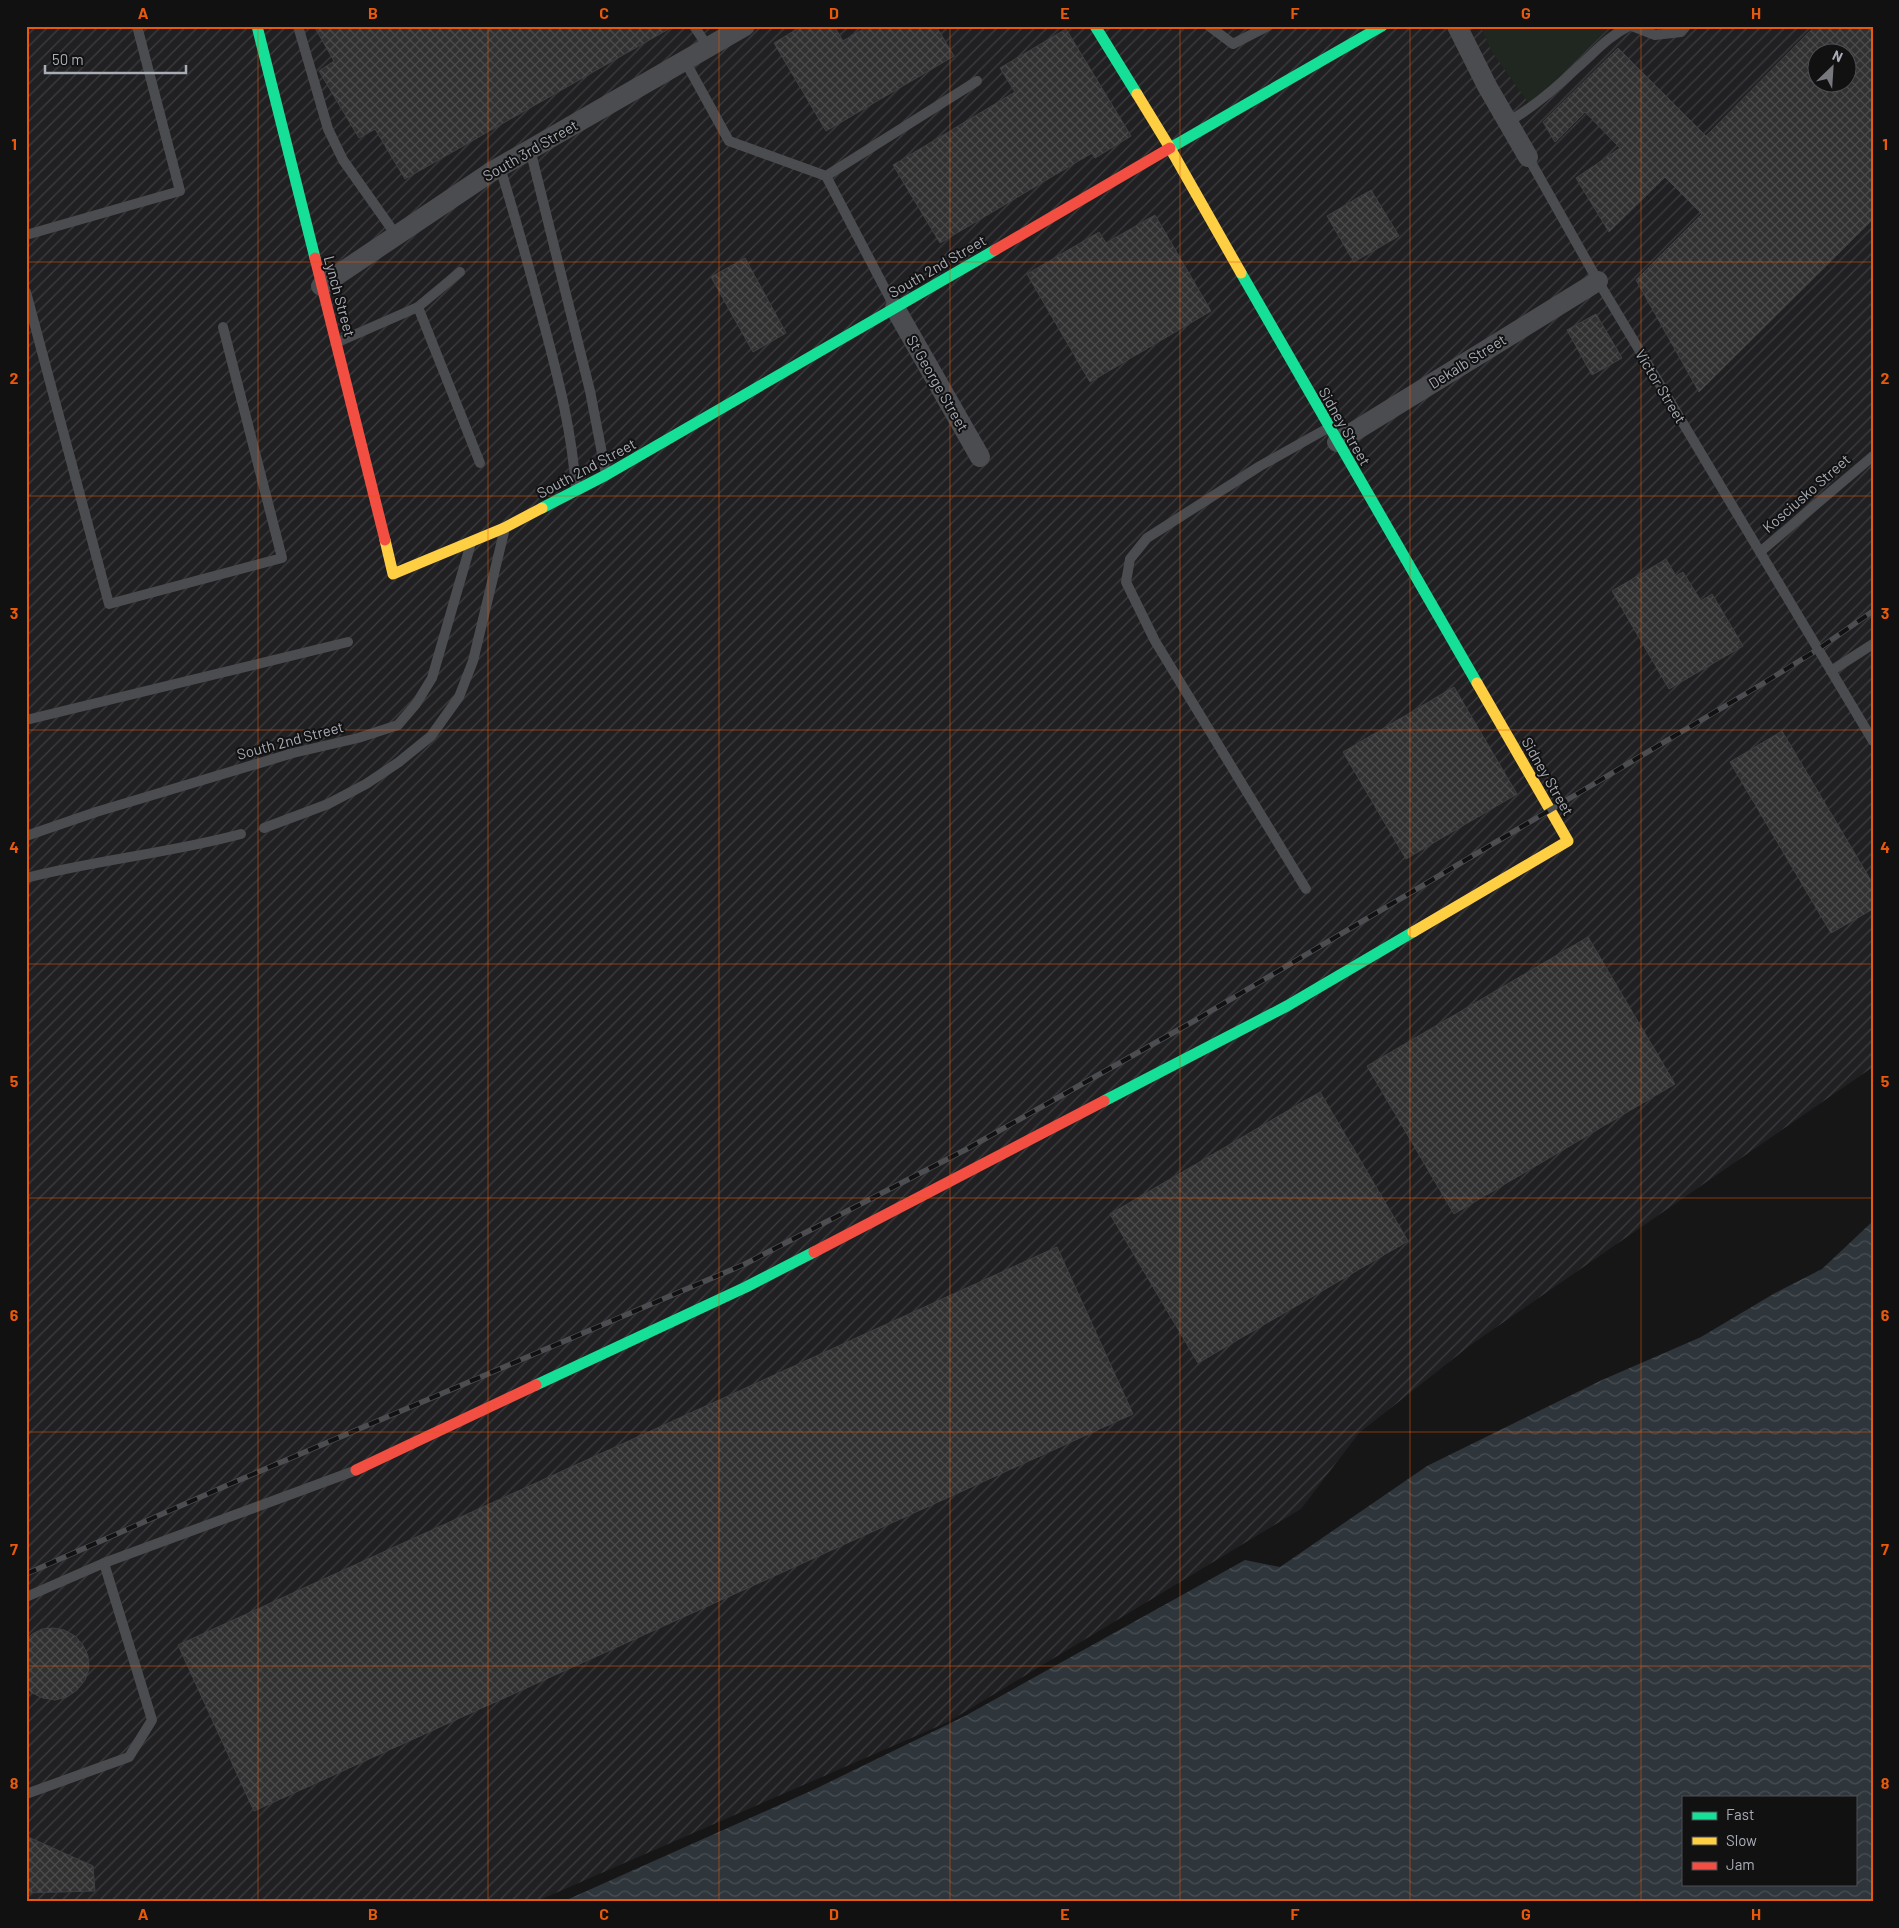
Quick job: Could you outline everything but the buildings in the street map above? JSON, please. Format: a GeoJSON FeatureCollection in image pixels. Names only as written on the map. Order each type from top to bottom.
{"type":"FeatureCollection","features":[{"type":"Feature","properties":{"kind":"street","name":"Lynch Street"},"geometry":{"type":"LineString","coordinates":[[257,26],[321,286],[337,342],[393,574]]}},
{"type":"Feature","properties":{"kind":"street","name":"South 3rd Street"},"geometry":{"type":"LineString","coordinates":[[321,286],[500,167],[745,26]]}},
{"type":"Feature","properties":{"kind":"street","name":"Sidney Street"},"geometry":{"type":"LineString","coordinates":[[356,1470],[746,1287],[1287,1006],[1568,841],[1333,435],[1170,148],[1095,26]]}},
{"type":"Feature","properties":{"kind":"street","name":"South 2nd Street"},"geometry":{"type":"LineString","coordinates":[[393,574],[504,528],[606,475],[1382,26]]}},
{"type":"Feature","properties":{"kind":"street","name":"Victor Street"},"geometry":{"type":"LineString","coordinates":[[1458,26],[1487,86],[1528,157]]}},
{"type":"Feature","properties":{"kind":"street","name":"Dekalb Street"},"geometry":{"type":"LineString","coordinates":[[1333,435],[1598,281]]}},
{"type":"Feature","properties":{"kind":"street","name":"St George Street"},"geometry":{"type":"LineString","coordinates":[[895,308],[980,457]]}},
{"type":"Feature","properties":{"kind":"lane"},"geometry":{"type":"LineString","coordinates":[[26,235],[180,191],[137,26]]}},
{"type":"Feature","properties":{"kind":"lane"},"geometry":{"type":"LineString","coordinates":[[298,26],[328,129],[343,160],[396,235]]}},
{"type":"Feature","properties":{"kind":"lane"},"geometry":{"type":"LineString","coordinates":[[694,26],[708,47]]}},
{"type":"Feature","properties":{"kind":"lane"},"geometry":{"type":"LineString","coordinates":[[1209,26],[1233,44],[1268,26]]}},
{"type":"Feature","properties":{"kind":"lane"},"geometry":{"type":"LineString","coordinates":[[1508,122],[1536,103],[1564,80],[1614,34],[1631,26],[1655,36],[1680,32],[1686,26]]}},
{"type":"Feature","properties":{"kind":"lane"},"geometry":{"type":"LineString","coordinates":[[685,60],[729,141],[826,176],[895,308]]}},
{"type":"Feature","properties":{"kind":"lane"},"geometry":{"type":"LineString","coordinates":[[826,176],[978,80]]}},
{"type":"Feature","properties":{"kind":"lane"},"geometry":{"type":"LineString","coordinates":[[530,149],[590,391],[606,475]]}},
{"type":"Feature","properties":{"kind":"lane","name":"Victor Street"},"geometry":{"type":"LineString","coordinates":[[1528,157],[1598,281],[1873,741]]}},
{"type":"Feature","properties":{"kind":"lane"},"geometry":{"type":"LineString","coordinates":[[500,167],[524,245],[563,397],[571,433],[577,490]]}},
{"type":"Feature","properties":{"kind":"lane"},"geometry":{"type":"LineString","coordinates":[[337,342],[418,307],[460,272]]}},
{"type":"Feature","properties":{"kind":"lane"},"geometry":{"type":"LineString","coordinates":[[26,292],[29,314],[109,604],[282,558],[223,327]]}},
{"type":"Feature","properties":{"kind":"lane"},"geometry":{"type":"LineString","coordinates":[[418,307],[480,463]]}},
{"type":"Feature","properties":{"kind":"lane","name":"Dekalb Street"},"geometry":{"type":"LineString","coordinates":[[1306,889],[1155,642],[1126,582],[1130,558],[1147,538],[1245,476],[1333,435]]}},
{"type":"Feature","properties":{"kind":"lane","name":"Kosciusko Street"},"geometry":{"type":"LineString","coordinates":[[1760,552],[1873,456]]}},
{"type":"Feature","properties":{"kind":"lane"},"geometry":{"type":"LineString","coordinates":[[264,828],[328,804],[366,784],[399,762],[431,736],[459,697],[473,660],[504,528]]}},
{"type":"Feature","properties":{"kind":"lane","name":"South 2nd Street"},"geometry":{"type":"LineString","coordinates":[[26,836],[96,812],[264,762],[358,738],[398,725],[416,704],[432,678],[472,540]]}},
{"type":"Feature","properties":{"kind":"lane"},"geometry":{"type":"LineString","coordinates":[[26,720],[348,642]]}},
{"type":"Feature","properties":{"kind":"lane"},"geometry":{"type":"LineString","coordinates":[[1831,671],[1873,644]]}},
{"type":"Feature","properties":{"kind":"lane"},"geometry":{"type":"LineString","coordinates":[[26,878],[241,834]]}},
{"type":"Feature","properties":{"kind":"lane"},"geometry":{"type":"LineString","coordinates":[[26,1597],[104,1563],[356,1470]]}},
{"type":"Feature","properties":{"kind":"lane"},"geometry":{"type":"LineString","coordinates":[[26,1794],[130,1757],[152,1720],[104,1563]]}},
{"type":"Feature","properties":{"kind":"shaded area"},"geometry":{"type":"Polygon","coordinates":[[[26,26],[1873,26],[1873,1067],[1472,1344],[1359,1433],[1301,1509],[948,1722],[535,1902],[26,1902],[26,26]]]}},
{"type":"Feature","properties":{"kind":"shaded area"},"geometry":{"type":"Polygon","coordinates":[[[1480,26],[1611,26],[1530,105],[1492,52],[1480,26]]]}},
{"type":"Feature","properties":{"kind":"water"},"geometry":{"type":"Polygon","coordinates":[[[1873,1221],[1873,1902],[562,1902],[815,1789],[965,1716],[1245,1560],[1280,1567],[1427,1466],[1602,1380],[1701,1337],[1775,1293],[1822,1269],[1873,1221]]]}},
{"type":"Feature","properties":{"kind":"railway"},"geometry":{"type":"LineString","coordinates":[[26,1574],[230,1484],[745,1264],[965,1150],[1194,1021],[1550,810],[1762,684],[1817,650],[1873,611]]}},
{"type":"Feature","properties":{"kind":"traffic: fast"},"geometry":{"type":"LineString","coordinates":[[257,26],[315,258]]}},
{"type":"Feature","properties":{"kind":"traffic: fast"},"geometry":{"type":"LineString","coordinates":[[1095,26],[1137,94]]}},
{"type":"Feature","properties":{"kind":"traffic: fast"},"geometry":{"type":"LineString","coordinates":[[1170,148],[1382,26]]}},
{"type":"Feature","properties":{"kind":"traffic: fast"},"geometry":{"type":"LineString","coordinates":[[542,508],[606,475],[995,250]]}},
{"type":"Feature","properties":{"kind":"traffic: fast"},"geometry":{"type":"LineString","coordinates":[[1241,273],[1477,683]]}},
{"type":"Feature","properties":{"kind":"traffic: fast"},"geometry":{"type":"LineString","coordinates":[[1104,1101],[1287,1006],[1413,932]]}},
{"type":"Feature","properties":{"kind":"traffic: fast"},"geometry":{"type":"LineString","coordinates":[[536,1385],[746,1287],[814,1252]]}},
{"type":"Feature","properties":{"kind":"traffic: slow"},"geometry":{"type":"LineString","coordinates":[[1137,94],[1241,273]]}},
{"type":"Feature","properties":{"kind":"traffic: slow"},"geometry":{"type":"LineString","coordinates":[[385,540],[393,574],[504,528],[542,508]]}},
{"type":"Feature","properties":{"kind":"traffic: slow"},"geometry":{"type":"LineString","coordinates":[[1413,932],[1568,841],[1477,683]]}},
{"type":"Feature","properties":{"kind":"traffic: jam"},"geometry":{"type":"LineString","coordinates":[[995,250],[1170,148]]}},
{"type":"Feature","properties":{"kind":"traffic: jam"},"geometry":{"type":"LineString","coordinates":[[315,258],[385,540]]}},
{"type":"Feature","properties":{"kind":"traffic: jam"},"geometry":{"type":"LineString","coordinates":[[814,1252],[1104,1101]]}},
{"type":"Feature","properties":{"kind":"traffic: jam"},"geometry":{"type":"LineString","coordinates":[[356,1470],[536,1385]]}}]}
